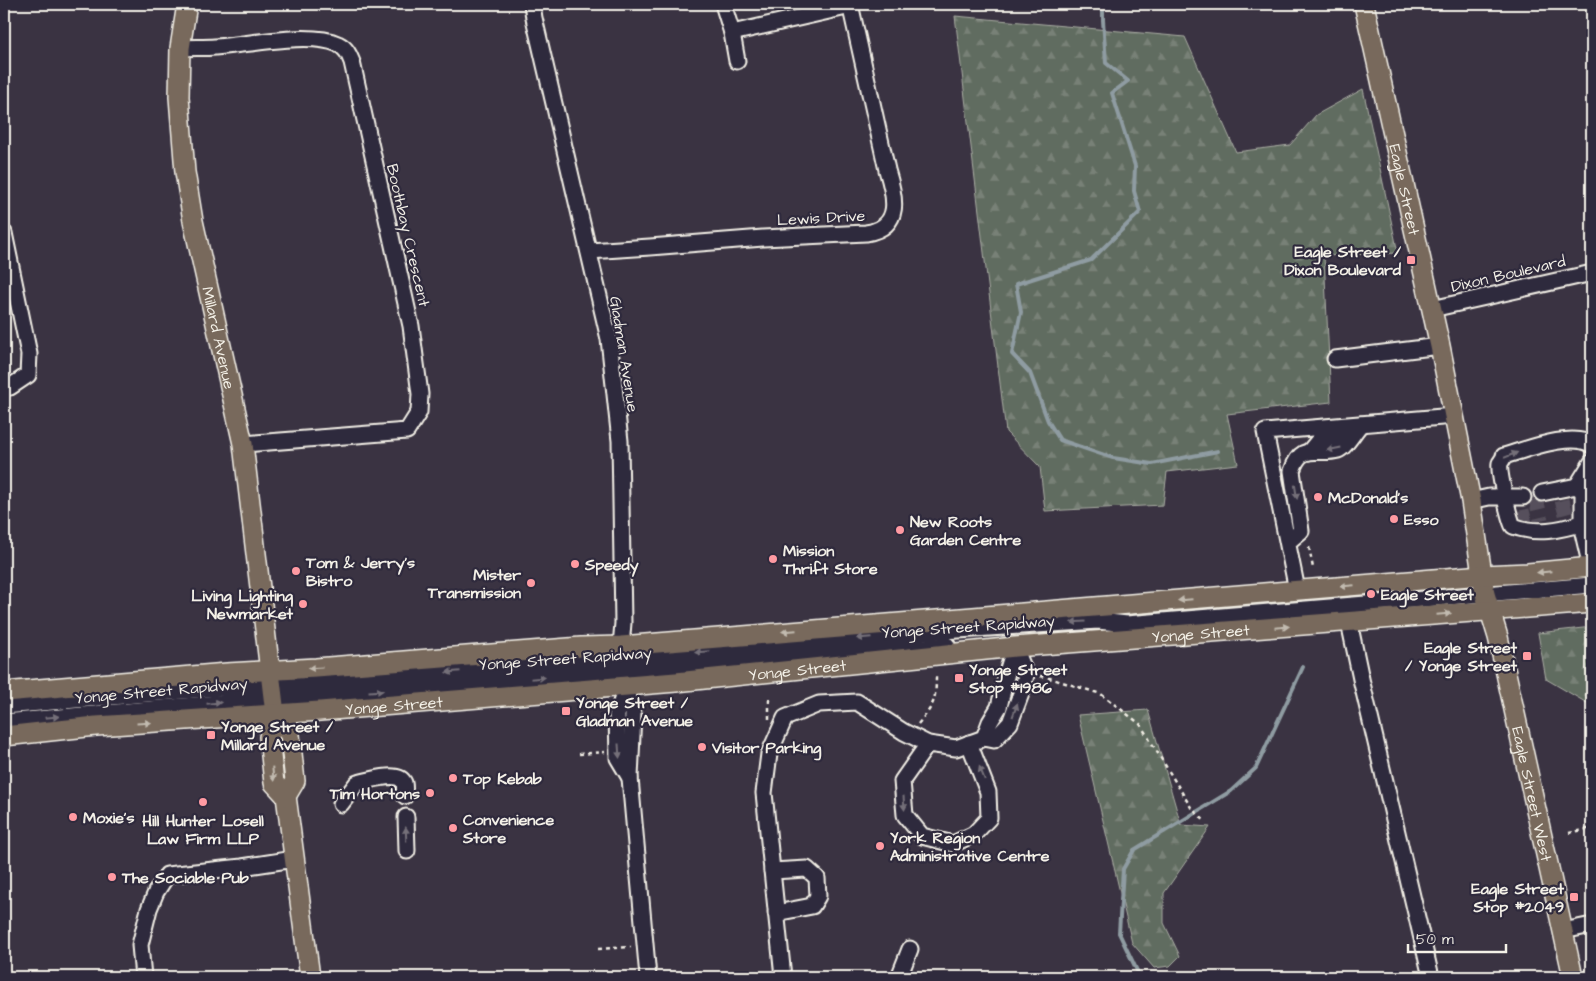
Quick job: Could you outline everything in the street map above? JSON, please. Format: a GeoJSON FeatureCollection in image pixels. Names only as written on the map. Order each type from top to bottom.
{"type":"FeatureCollection","features":[{"type":"Feature","properties":{"kind":"main road","name":"Millard Avenue"},"geometry":{"type":"LineString","coordinates":[[187,4],[180,48],[179,97],[186,180],[242,444],[273,692]]}},
{"type":"Feature","properties":{"kind":"main road","name":"Eagle Street"},"geometry":{"type":"LineString","coordinates":[[1364,4],[1440,346],[1471,500],[1488,602]]}},
{"type":"Feature","properties":{"kind":"main road","name":"Yonge Street"},"geometry":{"type":"LineString","coordinates":[[4,692],[273,692],[320,711],[624,666],[1297,590],[1482,575],[1592,573]]}},
{"type":"Feature","properties":{"kind":"main road","name":"Yonge Street"},"geometry":{"type":"LineString","coordinates":[[4,736],[96,726],[273,692],[316,668],[571,648],[624,666],[1015,647],[1349,622],[1488,602],[1592,604]]}},
{"type":"Feature","properties":{"kind":"main road","name":"Eagle Street West"},"geometry":{"type":"LineString","coordinates":[[1488,602],[1498,637],[1574,977]]}},
{"type":"Feature","properties":{"kind":"main road"},"geometry":{"type":"LineString","coordinates":[[273,692],[290,736],[296,781],[286,796],[310,977]]}},
{"type":"Feature","properties":{"kind":"street","name":"Gladman Avenue"},"geometry":{"type":"LineString","coordinates":[[532,4],[608,340],[620,441],[624,666],[617,715],[618,758],[630,778],[646,946]]}},
{"type":"Feature","properties":{"kind":"street"},"geometry":{"type":"LineString","coordinates":[[723,4],[732,33],[737,61]]}},
{"type":"Feature","properties":{"kind":"street","name":"Lewis Drive"},"geometry":{"type":"LineString","coordinates":[[588,250],[763,238],[856,234],[874,232],[887,225],[892,218],[894,194],[887,170],[851,5]]}},
{"type":"Feature","properties":{"kind":"street"},"geometry":{"type":"LineString","coordinates":[[732,33],[851,5]]}},
{"type":"Feature","properties":{"kind":"street","name":"Boothbay Crescent"},"geometry":{"type":"LineString","coordinates":[[180,48],[317,38],[338,45],[347,51],[352,62],[411,326],[420,394],[419,412],[407,431],[242,444]]}},
{"type":"Feature","properties":{"kind":"street"},"geometry":{"type":"LineString","coordinates":[[4,233],[29,354],[28,375],[10,387],[4,388]]}},
{"type":"Feature","properties":{"kind":"street","name":"Dixon Boulevard"},"geometry":{"type":"LineString","coordinates":[[1432,308],[1592,272]]}},
{"type":"Feature","properties":{"kind":"street"},"geometry":{"type":"LineString","coordinates":[[1335,359],[1440,346]]}},
{"type":"Feature","properties":{"kind":"street"},"geometry":{"type":"LineString","coordinates":[[1297,590],[1265,432],[1356,429],[1454,416]]}},
{"type":"Feature","properties":{"kind":"street"},"geometry":{"type":"LineString","coordinates":[[1288,542],[1301,531],[1292,471],[1295,462],[1300,456],[1309,452],[1318,441],[1342,435],[1356,429]]}},
{"type":"Feature","properties":{"kind":"street"},"geometry":{"type":"LineString","coordinates":[[1526,513],[1500,471],[1500,463],[1504,456],[1546,444],[1577,440],[1588,442],[1592,445]]}},
{"type":"Feature","properties":{"kind":"street"},"geometry":{"type":"LineString","coordinates":[[1592,462],[1576,486],[1573,517],[1592,573]]}},
{"type":"Feature","properties":{"kind":"street"},"geometry":{"type":"LineString","coordinates":[[1573,517],[1583,492],[1576,486]]}},
{"type":"Feature","properties":{"kind":"street"},"geometry":{"type":"LineString","coordinates":[[1542,493],[1573,517]]}},
{"type":"Feature","properties":{"kind":"street"},"geometry":{"type":"LineString","coordinates":[[1471,500],[1489,497],[1526,513],[1573,517]]}},
{"type":"Feature","properties":{"kind":"street","name":"Yonge Street Rapidway"},"geometry":{"type":"LineString","coordinates":[[624,666],[1101,633],[1127,624],[1488,602],[1592,573]]}},
{"type":"Feature","properties":{"kind":"street"},"geometry":{"type":"LineString","coordinates":[[1349,622],[1431,977]]}},
{"type":"Feature","properties":{"kind":"street"},"geometry":{"type":"LineString","coordinates":[[783,977],[764,793],[769,754],[785,718],[819,704],[857,702],[928,744],[956,748],[976,740],[994,740],[1010,723],[1026,675],[1015,647]]}},
{"type":"Feature","properties":{"kind":"street"},"geometry":{"type":"LineString","coordinates":[[976,740],[999,707],[1015,647]]}},
{"type":"Feature","properties":{"kind":"street","name":"Yonge Street Rapidway"},"geometry":{"type":"LineString","coordinates":[[4,706],[207,689],[273,692]]}},
{"type":"Feature","properties":{"kind":"street","name":"Yonge Street Rapidway"},"geometry":{"type":"LineString","coordinates":[[4,722],[273,692]]}},
{"type":"Feature","properties":{"kind":"street"},"geometry":{"type":"LineString","coordinates":[[928,744],[902,781],[905,815],[922,836],[953,844],[974,834],[989,818],[988,792],[976,740]]}},
{"type":"Feature","properties":{"kind":"street"},"geometry":{"type":"LineString","coordinates":[[340,804],[357,783],[391,776],[401,779],[404,783],[405,796]]}},
{"type":"Feature","properties":{"kind":"street"},"geometry":{"type":"LineString","coordinates":[[406,817],[407,851]]}},
{"type":"Feature","properties":{"kind":"street"},"geometry":{"type":"LineString","coordinates":[[144,977],[140,945],[149,909],[156,892],[167,875],[294,859]]}},
{"type":"Feature","properties":{"kind":"street"},"geometry":{"type":"LineString","coordinates":[[772,871],[807,869],[817,878],[818,896],[812,906],[776,913]]}},
{"type":"Feature","properties":{"kind":"street"},"geometry":{"type":"LineString","coordinates":[[1564,931],[1592,925]]}},
{"type":"Feature","properties":{"kind":"street"},"geometry":{"type":"LineString","coordinates":[[646,946],[648,977]]}},
{"type":"Feature","properties":{"kind":"street"},"geometry":{"type":"LineString","coordinates":[[900,977],[910,949]]}},
{"type":"Feature","properties":{"kind":"path"},"geometry":{"type":"LineString","coordinates":[[1309,547],[1313,568]]}},
{"type":"Feature","properties":{"kind":"path"},"geometry":{"type":"LineString","coordinates":[[1026,675],[1046,677],[1101,694],[1140,724],[1192,809],[1206,822]]}},
{"type":"Feature","properties":{"kind":"path"},"geometry":{"type":"LineString","coordinates":[[910,735],[933,706],[936,676]]}},
{"type":"Feature","properties":{"kind":"path"},"geometry":{"type":"LineString","coordinates":[[1569,833],[1592,828]]}},
{"type":"Feature","properties":{"kind":"path"},"geometry":{"type":"LineString","coordinates":[[598,949],[646,946]]}},
{"type":"Feature","properties":{"kind":"green space"},"geometry":{"type":"Polygon","coordinates":[[[955,16],[1185,37],[1236,152],[1290,145],[1316,115],[1363,89],[1398,253],[1324,256],[1331,402],[1227,414],[1238,464],[1167,472],[1163,505],[1045,511],[1040,467],[1006,432],[955,16]]]}},
{"type":"Feature","properties":{"kind":"green space"},"geometry":{"type":"Polygon","coordinates":[[[1592,627],[1592,706],[1546,679],[1538,633],[1592,627]]]}},
{"type":"Feature","properties":{"kind":"green space"},"geometry":{"type":"Polygon","coordinates":[[[1148,710],[1181,825],[1210,827],[1164,893],[1164,923],[1180,956],[1170,966],[1154,968],[1132,943],[1078,715],[1148,710]]]}},
{"type":"Feature","properties":{"kind":"waterway"},"geometry":{"type":"LineString","coordinates":[[1103,4],[1106,63],[1128,81],[1112,93],[1135,166],[1134,191],[1140,212],[1091,260],[1016,284],[1021,312],[1012,354],[1030,373],[1048,421],[1060,440],[1113,458],[1152,464],[1218,451]]}},
{"type":"Feature","properties":{"kind":"waterway"},"geometry":{"type":"LineString","coordinates":[[1140,977],[1119,933],[1123,869],[1134,850],[1231,791],[1256,768],[1303,667]]}},
{"type":"Feature","properties":{"kind":"tunnel"},"geometry":{"type":"LineString","coordinates":[[1535,495],[1541,520]]}},
{"type":"Feature","properties":{"kind":"tunnel"},"geometry":{"type":"LineString","coordinates":[[1562,500],[1566,514]]}},
{"type":"Feature","properties":{"kind":"tunnel"},"geometry":{"type":"LineString","coordinates":[[1522,510],[1525,524]]}},
{"type":"Feature","properties":{"kind":"place","name":"Eagle Street / Dixon Boulevard"},"geometry":{"type":"Point","coordinates":[1411,260]}},
{"type":"Feature","properties":{"kind":"place","name":"McDonald's"},"geometry":{"type":"Point","coordinates":[1318,497]}},
{"type":"Feature","properties":{"kind":"place","name":"Esso"},"geometry":{"type":"Point","coordinates":[1394,519]}},
{"type":"Feature","properties":{"kind":"place","name":"New Roots Garden Centre"},"geometry":{"type":"Point","coordinates":[900,530]}},
{"type":"Feature","properties":{"kind":"place","name":"Mission Thrift Store"},"geometry":{"type":"Point","coordinates":[773,559]}},
{"type":"Feature","properties":{"kind":"place","name":"Speedy"},"geometry":{"type":"Point","coordinates":[575,564]}},
{"type":"Feature","properties":{"kind":"place","name":"Tom & Jerry's Bistro"},"geometry":{"type":"Point","coordinates":[296,571]}},
{"type":"Feature","properties":{"kind":"place","name":"Mister Transmission"},"geometry":{"type":"Point","coordinates":[531,583]}},
{"type":"Feature","properties":{"kind":"place","name":"Eagle Street"},"geometry":{"type":"Point","coordinates":[1371,594]}},
{"type":"Feature","properties":{"kind":"place","name":"Living Lighting Newmarket"},"geometry":{"type":"Point","coordinates":[303,604]}},
{"type":"Feature","properties":{"kind":"place","name":"Eagle Street / Yonge Street"},"geometry":{"type":"Point","coordinates":[1527,656]}},
{"type":"Feature","properties":{"kind":"place","name":"Yonge Street Stop #1986"},"geometry":{"type":"Point","coordinates":[959,678]}},
{"type":"Feature","properties":{"kind":"place","name":"Yonge Street / Gladman Avenue"},"geometry":{"type":"Point","coordinates":[566,711]}},
{"type":"Feature","properties":{"kind":"place","name":"Yonge Street / Millard Avenue"},"geometry":{"type":"Point","coordinates":[211,735]}},
{"type":"Feature","properties":{"kind":"place","name":"Visitor Parking"},"geometry":{"type":"Point","coordinates":[702,747]}},
{"type":"Feature","properties":{"kind":"place","name":"Top Kebab"},"geometry":{"type":"Point","coordinates":[453,778]}},
{"type":"Feature","properties":{"kind":"place","name":"Tim Hortons"},"geometry":{"type":"Point","coordinates":[430,793]}},
{"type":"Feature","properties":{"kind":"place","name":"Hill Hunter Losell Law Firm LLP"},"geometry":{"type":"Point","coordinates":[203,802]}},
{"type":"Feature","properties":{"kind":"place","name":"Moxie's"},"geometry":{"type":"Point","coordinates":[73,817]}},
{"type":"Feature","properties":{"kind":"place","name":"Convenience Store"},"geometry":{"type":"Point","coordinates":[453,828]}},
{"type":"Feature","properties":{"kind":"place","name":"York Region Administrative Centre"},"geometry":{"type":"Point","coordinates":[880,846]}},
{"type":"Feature","properties":{"kind":"place","name":"The Sociable Pub"},"geometry":{"type":"Point","coordinates":[112,877]}},
{"type":"Feature","properties":{"kind":"place","name":"Eagle Street Stop #2049"},"geometry":{"type":"Point","coordinates":[1574,897]}}]}
